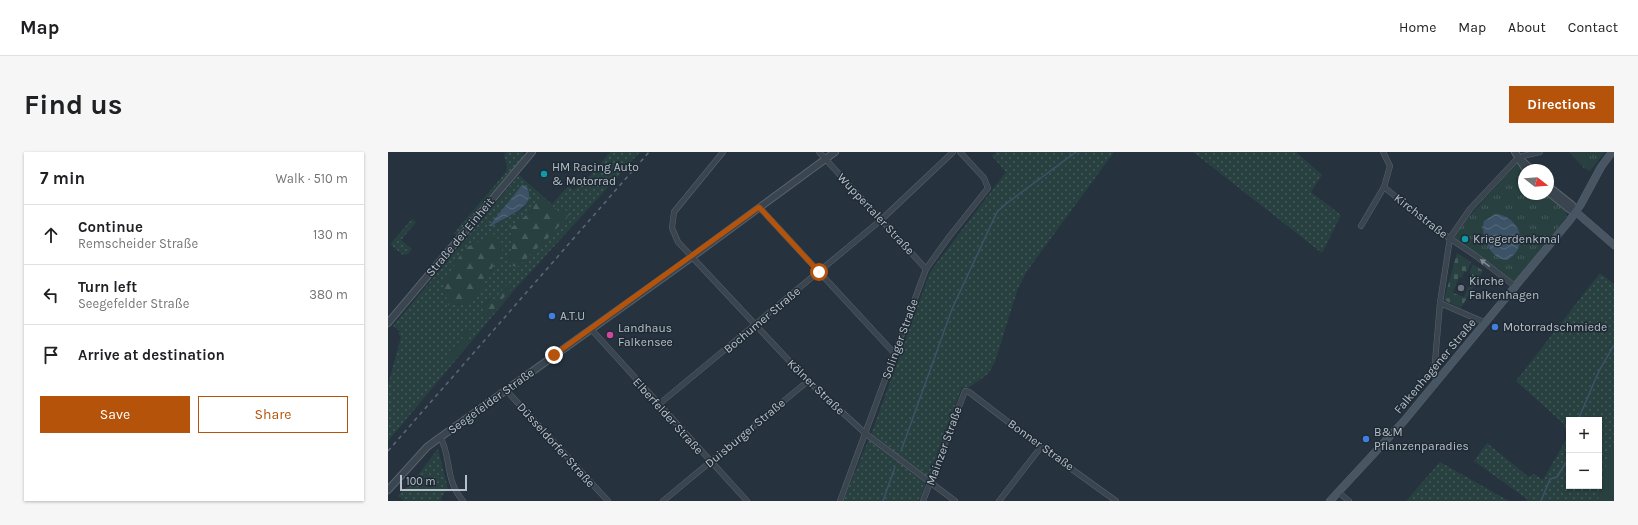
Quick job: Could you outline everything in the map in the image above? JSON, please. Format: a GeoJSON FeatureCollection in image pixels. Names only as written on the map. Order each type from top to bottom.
{"type":"FeatureCollection","features":[{"type":"Feature","properties":{"kind":"main road","name":"Falkenhagener Straße"},"geometry":{"type":"LineString","coordinates":[[1330,501],[1404,421],[1516,287],[1576,212],[1594,177],[1612,152]]}},
{"type":"Feature","properties":{"kind":"main road"},"geometry":{"type":"LineString","coordinates":[[1576,212],[1614,245]]}},
{"type":"Feature","properties":{"kind":"street","name":"Straße der Einheit"},"geometry":{"type":"LineString","coordinates":[[388,323],[532,152]]}},
{"type":"Feature","properties":{"kind":"street","name":"Kölner Straße"},"geometry":{"type":"LineString","coordinates":[[722,152],[674,212],[672,228],[674,236],[755,326],[808,381],[866,434],[955,501]]}},
{"type":"Feature","properties":{"kind":"street","name":"Wuppertaler Straße"},"geometry":{"type":"LineString","coordinates":[[819,152],[926,269]]}},
{"type":"Feature","properties":{"kind":"street","name":"Seegefelder Straße"},"geometry":{"type":"LineString","coordinates":[[388,490],[427,447],[440,437],[505,389],[692,257],[835,152]]}},
{"type":"Feature","properties":{"kind":"street","name":"Bochumer Straße"},"geometry":{"type":"LineString","coordinates":[[658,405],[881,220],[953,152]]}},
{"type":"Feature","properties":{"kind":"street","name":"Solinger Straße"},"geometry":{"type":"LineString","coordinates":[[840,501],[926,269],[949,237],[986,192],[987,183],[984,178],[960,152]]}},
{"type":"Feature","properties":{"kind":"street"},"geometry":{"type":"LineString","coordinates":[[1361,226],[1384,187],[1390,166],[1382,152]]}},
{"type":"Feature","properties":{"kind":"street"},"geometry":{"type":"LineString","coordinates":[[1437,381],[1434,374],[1440,303],[1450,238],[1470,209],[1517,155],[1540,152]]}},
{"type":"Feature","properties":{"kind":"street"},"geometry":{"type":"LineString","coordinates":[[1517,155],[1526,164]]}},
{"type":"Feature","properties":{"kind":"street","name":"Kirchstraße"},"geometry":{"type":"LineString","coordinates":[[1384,187],[1430,225],[1516,287]]}},
{"type":"Feature","properties":{"kind":"street"},"geometry":{"type":"LineString","coordinates":[[1554,191],[1572,205],[1576,212]]}},
{"type":"Feature","properties":{"kind":"street"},"geometry":{"type":"LineString","coordinates":[[1554,197],[1569,210],[1576,212]]}},
{"type":"Feature","properties":{"kind":"street"},"geometry":{"type":"LineString","coordinates":[[759,207],[895,354]]}},
{"type":"Feature","properties":{"kind":"street"},"geometry":{"type":"LineString","coordinates":[[1440,303],[1486,322]]}},
{"type":"Feature","properties":{"kind":"street","name":"Elberfelder Straße"},"geometry":{"type":"LineString","coordinates":[[591,329],[658,405],[747,501]]}},
{"type":"Feature","properties":{"kind":"street","name":"Duisburger Straße"},"geometry":{"type":"LineString","coordinates":[[663,501],[808,381]]}},
{"type":"Feature","properties":{"kind":"street","name":"Düsseldorfer Straße"},"geometry":{"type":"LineString","coordinates":[[505,389],[608,501]]}},
{"type":"Feature","properties":{"kind":"street","name":"Bonner Straße"},"geometry":{"type":"LineString","coordinates":[[965,391],[969,392],[1041,447],[1116,501]]}},
{"type":"Feature","properties":{"kind":"street","name":"Mainzer Straße"},"geometry":{"type":"LineString","coordinates":[[924,501],[965,391]]}},
{"type":"Feature","properties":{"kind":"street"},"geometry":{"type":"LineString","coordinates":[[440,437],[453,485],[463,501]]}},
{"type":"Feature","properties":{"kind":"street"},"geometry":{"type":"LineString","coordinates":[[999,501],[1041,447]]}},
{"type":"Feature","properties":{"kind":"street"},"geometry":{"type":"LineString","coordinates":[[1338,492],[1349,501]]}},
{"type":"Feature","properties":{"kind":"green space"},"geometry":{"type":"Polygon","coordinates":[[[506,152],[523,152],[523,159],[458,236],[454,233],[506,172],[507,166],[504,156],[506,152]]]}},
{"type":"Feature","properties":{"kind":"green space"},"geometry":{"type":"Polygon","coordinates":[[[610,152],[640,152],[516,288],[388,441],[388,385],[401,337],[398,333],[400,331],[393,326],[519,175],[552,204],[568,186],[574,190],[591,175],[610,152]],[[530,191],[492,226],[524,208],[530,191]],[[537,201],[531,211],[511,228],[512,254],[507,259],[517,267],[563,222],[564,208],[561,214],[537,201]],[[503,244],[448,305],[469,304],[481,293],[484,276],[490,274],[503,244]],[[507,285],[493,302],[489,299],[483,306],[484,313],[488,316],[511,289],[507,285]],[[466,331],[461,341],[450,351],[448,360],[466,344],[466,331]]]}},
{"type":"Feature","properties":{"kind":"green space"},"geometry":{"type":"Polygon","coordinates":[[[996,152],[1114,152],[1027,271],[1018,288],[995,362],[988,374],[968,388],[962,387],[919,501],[843,501],[873,429],[930,272],[1006,172],[992,156],[996,152]]]}},
{"type":"Feature","properties":{"kind":"green space"},"geometry":{"type":"Polygon","coordinates":[[[1193,152],[1296,152],[1322,175],[1311,192],[1341,215],[1322,253],[1193,152]]]}},
{"type":"Feature","properties":{"kind":"green space"},"geometry":{"type":"Polygon","coordinates":[[[1569,152],[1605,152],[1590,171],[1584,168],[1569,152]]]}},
{"type":"Feature","properties":{"kind":"green space"},"geometry":{"type":"Polygon","coordinates":[[[1517,163],[1518,200],[1553,200],[1566,211],[1567,216],[1516,281],[1512,281],[1454,237],[1456,231],[1517,163]]]}},
{"type":"Feature","properties":{"kind":"green space"},"geometry":{"type":"Polygon","coordinates":[[[547,200],[560,213],[564,208],[569,215],[548,238],[517,267],[510,265],[507,259],[512,254],[511,228],[531,211],[537,201],[547,200]]]}},
{"type":"Feature","properties":{"kind":"green space"},"geometry":{"type":"Polygon","coordinates":[[[412,219],[416,222],[401,240],[412,249],[408,254],[403,255],[392,246],[391,243],[412,219]]]}},
{"type":"Feature","properties":{"kind":"green space"},"geometry":{"type":"Polygon","coordinates":[[[494,234],[503,244],[500,262],[493,266],[490,274],[484,276],[482,293],[469,304],[448,305],[443,283],[465,248],[494,234]]]}},
{"type":"Feature","properties":{"kind":"green space"},"geometry":{"type":"Polygon","coordinates":[[[1457,253],[1471,262],[1467,272],[1464,272],[1462,278],[1459,277],[1453,293],[1464,297],[1471,281],[1472,274],[1469,273],[1473,264],[1483,271],[1461,308],[1444,300],[1457,253]]]}},
{"type":"Feature","properties":{"kind":"green space"},"geometry":{"type":"Polygon","coordinates":[[[1600,273],[1614,284],[1614,449],[1610,449],[1602,484],[1602,417],[1566,417],[1566,433],[1564,424],[1516,381],[1600,273]]]}},
{"type":"Feature","properties":{"kind":"green space"},"geometry":{"type":"Polygon","coordinates":[[[507,284],[511,289],[488,316],[484,313],[483,306],[490,299],[493,301],[507,284]]]}},
{"type":"Feature","properties":{"kind":"green space"},"geometry":{"type":"Polygon","coordinates":[[[474,329],[466,344],[451,362],[448,360],[450,351],[461,341],[466,331],[474,329]]]}},
{"type":"Feature","properties":{"kind":"green space"},"geometry":{"type":"Polygon","coordinates":[[[1566,440],[1566,489],[1601,489],[1598,501],[1526,501],[1527,499],[1474,461],[1487,443],[1529,477],[1534,474],[1543,480],[1566,440]]]}},
{"type":"Feature","properties":{"kind":"green space"},"geometry":{"type":"Polygon","coordinates":[[[1610,448],[1614,449],[1614,501],[1598,501],[1601,489],[1602,489],[1610,448]]]}},
{"type":"Feature","properties":{"kind":"green space"},"geometry":{"type":"Polygon","coordinates":[[[438,449],[448,489],[442,496],[441,501],[404,501],[398,496],[417,476],[438,449]]]}},
{"type":"Feature","properties":{"kind":"green space"},"geometry":{"type":"Polygon","coordinates":[[[1440,462],[1509,501],[1406,501],[1440,462]]]}},
{"type":"Feature","properties":{"kind":"water"},"geometry":{"type":"Polygon","coordinates":[[[522,185],[526,186],[529,193],[528,200],[525,205],[492,226],[489,226],[522,185]]]}},
{"type":"Feature","properties":{"kind":"water"},"geometry":{"type":"Polygon","coordinates":[[[1495,214],[1510,220],[1516,225],[1519,232],[1519,247],[1507,260],[1496,256],[1491,251],[1485,239],[1483,227],[1484,221],[1495,214]]]}},
{"type":"Feature","properties":{"kind":"waterway"},"geometry":{"type":"LineString","coordinates":[[901,451],[952,309],[997,212],[1076,152]]}},
{"type":"Feature","properties":{"kind":"waterway"},"geometry":{"type":"LineString","coordinates":[[1579,417],[1599,371],[1614,345]]}},
{"type":"Feature","properties":{"kind":"waterway"},"geometry":{"type":"LineString","coordinates":[[1541,501],[1550,479],[1557,477],[1566,462]]}},
{"type":"Feature","properties":{"kind":"waterway"},"geometry":{"type":"LineString","coordinates":[[883,501],[895,467]]}},
{"type":"Feature","properties":{"kind":"railway"},"geometry":{"type":"LineString","coordinates":[[388,451],[649,152]]}},
{"type":"Feature","properties":{"kind":"place","name":"HM Racing Auto & Motorrad"},"geometry":{"type":"Point","coordinates":[544,174]}},
{"type":"Feature","properties":{"kind":"place","name":"Kriegerdenkmal"},"geometry":{"type":"Point","coordinates":[1465,239]}},
{"type":"Feature","properties":{"kind":"place","name":"Kirche Falkenhagen"},"geometry":{"type":"Point","coordinates":[1461,288]}},
{"type":"Feature","properties":{"kind":"place","name":"A.T.U"},"geometry":{"type":"Point","coordinates":[552,316]}},
{"type":"Feature","properties":{"kind":"place","name":"Motorradschmiede"},"geometry":{"type":"Point","coordinates":[1495,327]}},
{"type":"Feature","properties":{"kind":"place","name":"Landhaus Falkensee"},"geometry":{"type":"Point","coordinates":[610,335]}},
{"type":"Feature","properties":{"kind":"place","name":"B&M Pflanzenparadies"},"geometry":{"type":"Point","coordinates":[1366,439]}},
{"type":"Feature","properties":{"kind":"route"},"geometry":{"type":"LineString","coordinates":[[554,355],[692,257],[759,207],[819,272]]}}]}
